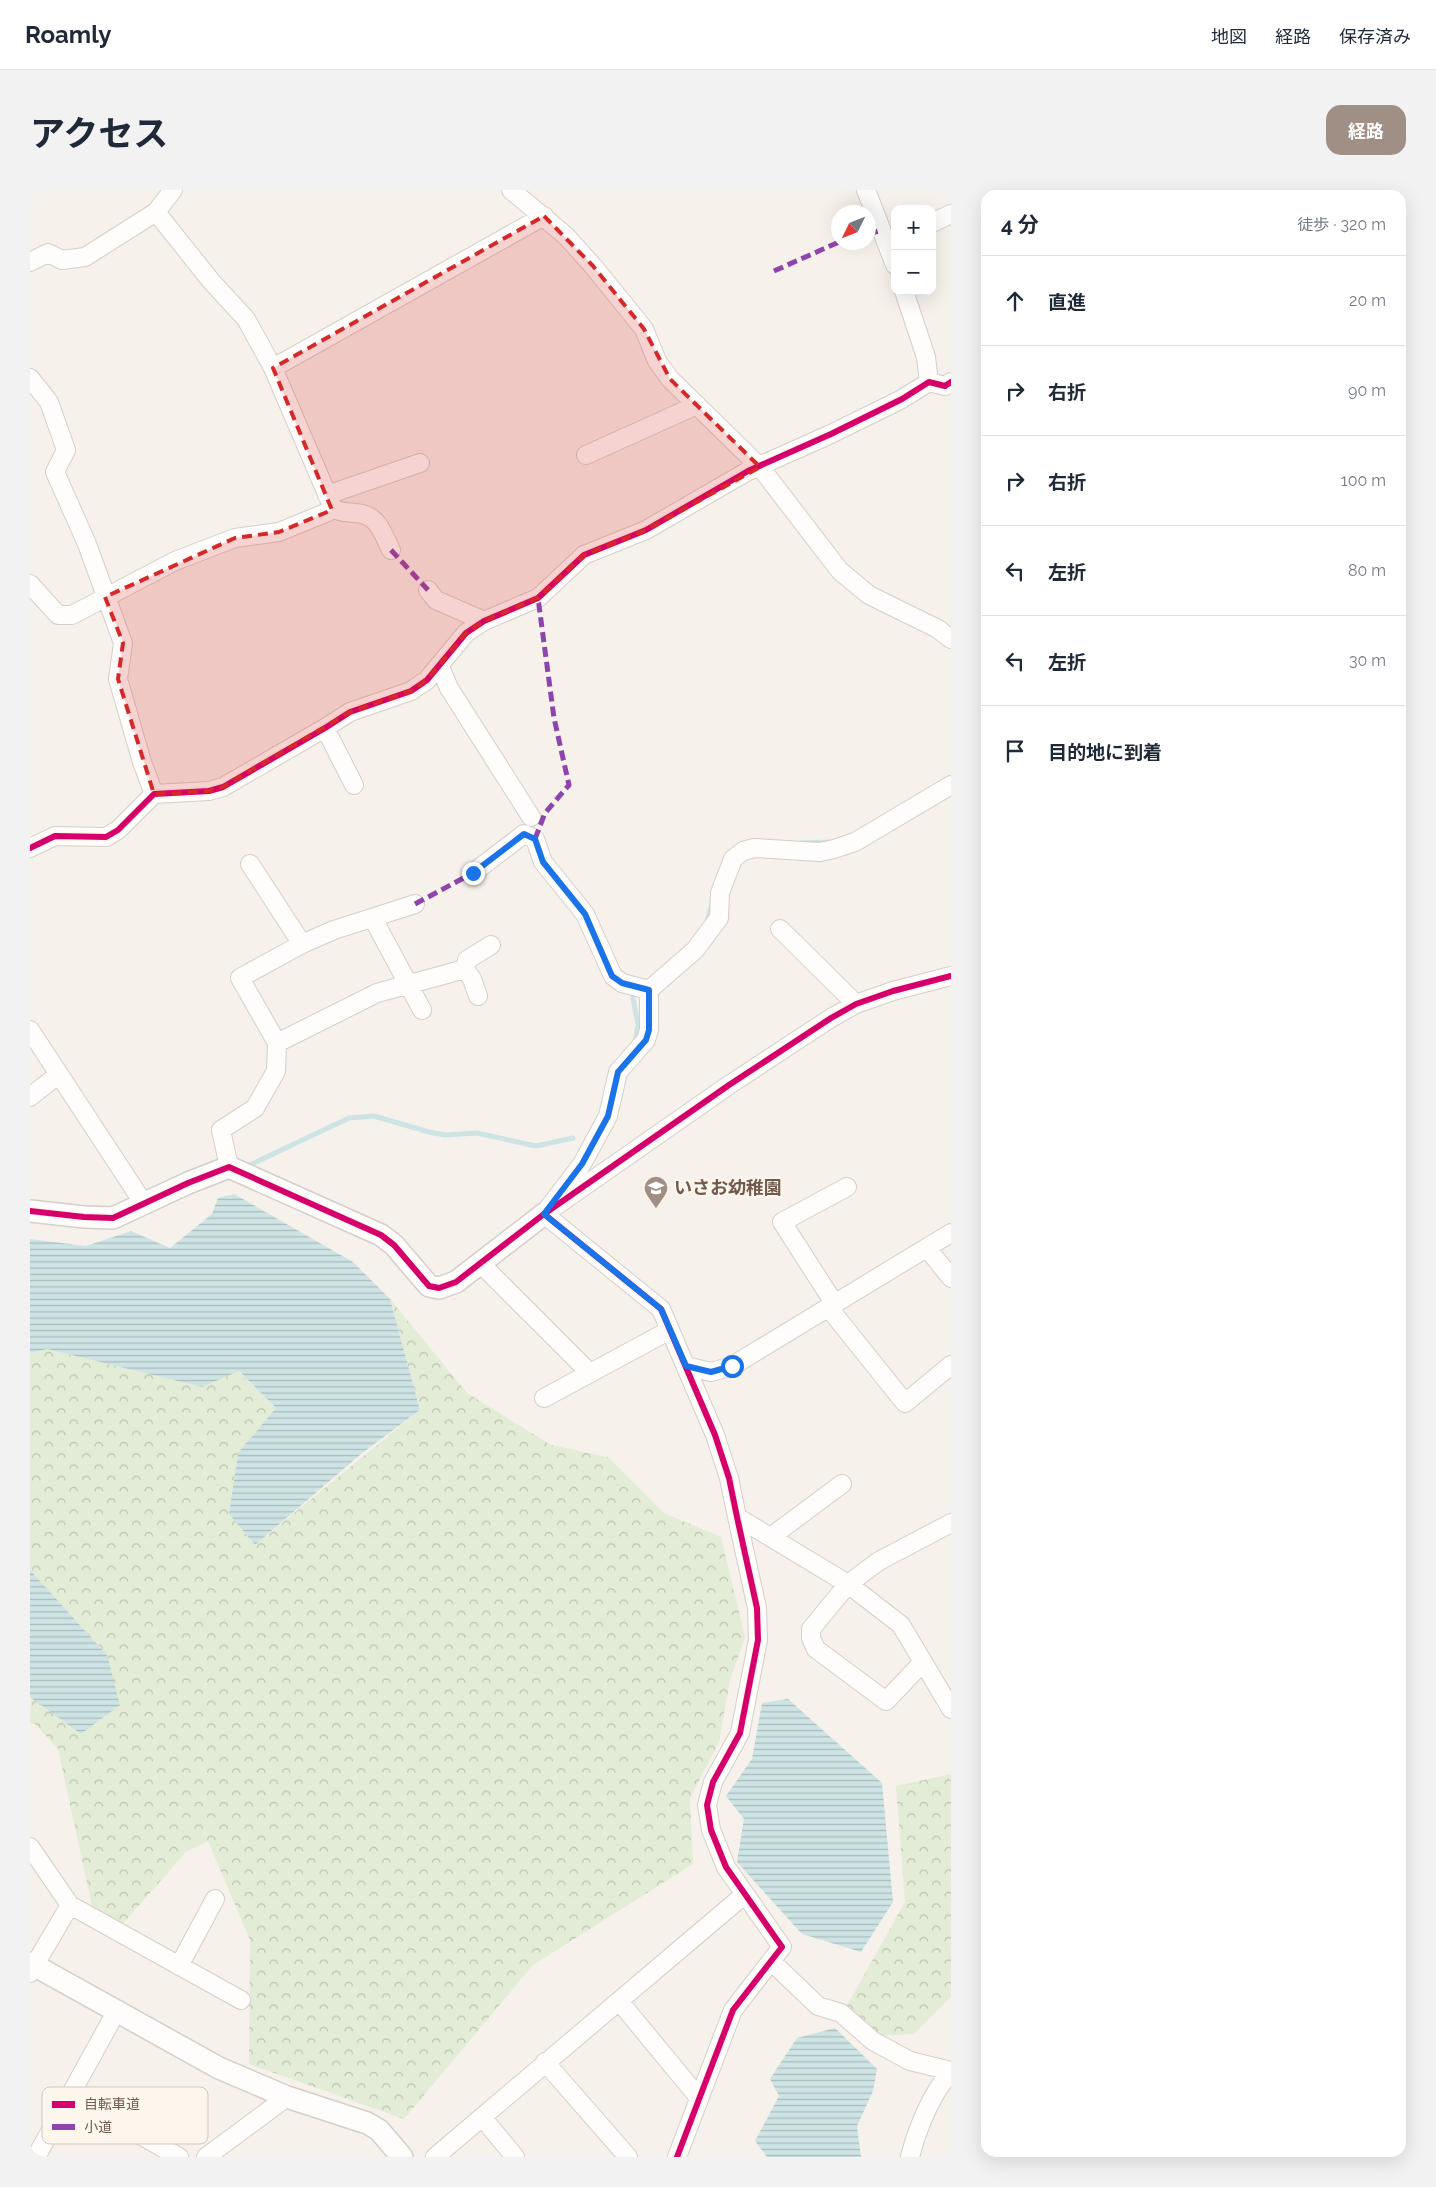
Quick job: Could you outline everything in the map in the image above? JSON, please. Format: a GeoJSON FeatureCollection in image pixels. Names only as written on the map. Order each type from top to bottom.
{"type":"FeatureCollection","features":[{"type":"Feature","properties":{"kind":"street"},"geometry":{"type":"LineString","coordinates":[[30,262],[48,253],[62,260],[85,257],[156,212],[173,190]]}},
{"type":"Feature","properties":{"kind":"street"},"geometry":{"type":"LineString","coordinates":[[511,190],[566,236],[593,266],[644,330],[657,361],[670,379],[760,467],[840,571],[869,595],[938,629],[951,639]]}},
{"type":"Feature","properties":{"kind":"street"},"geometry":{"type":"LineString","coordinates":[[866,190],[891,242]]}},
{"type":"Feature","properties":{"kind":"street"},"geometry":{"type":"LineString","coordinates":[[156,212],[211,281],[246,320],[273,368],[330,501],[339,512],[366,513],[377,521],[391,550]]}},
{"type":"Feature","properties":{"kind":"street"},"geometry":{"type":"LineString","coordinates":[[936,221],[951,214]]}},
{"type":"Feature","properties":{"kind":"street"},"geometry":{"type":"LineString","coordinates":[[273,368],[544,216]]}},
{"type":"Feature","properties":{"kind":"street"},"geometry":{"type":"LineString","coordinates":[[905,295],[926,357],[929,382]]}},
{"type":"Feature","properties":{"kind":"street"},"geometry":{"type":"LineString","coordinates":[[30,378],[48,402],[66,450],[55,472],[87,544],[123,643],[118,679],[142,762],[154,794]]}},
{"type":"Feature","properties":{"kind":"street"},"geometry":{"type":"LineString","coordinates":[[30,848],[55,836],[106,837],[118,830],[154,794],[209,791],[223,787],[350,712],[410,690],[427,680],[440,667],[466,633],[484,621],[538,598],[584,555],[646,530],[748,471],[894,403],[929,382],[945,386],[951,382]]}},
{"type":"Feature","properties":{"kind":"street"},"geometry":{"type":"LineString","coordinates":[[586,455],[696,405]]}},
{"type":"Feature","properties":{"kind":"street"},"geometry":{"type":"LineString","coordinates":[[330,501],[420,463]]}},
{"type":"Feature","properties":{"kind":"street"},"geometry":{"type":"LineString","coordinates":[[30,584],[58,616],[72,615],[176,561],[235,538],[279,532],[328,512],[330,501]]}},
{"type":"Feature","properties":{"kind":"street"},"geometry":{"type":"LineString","coordinates":[[428,590],[436,600],[484,621]]}},
{"type":"Feature","properties":{"kind":"street"},"geometry":{"type":"LineString","coordinates":[[440,667],[449,688],[531,817]]}},
{"type":"Feature","properties":{"kind":"street"},"geometry":{"type":"LineString","coordinates":[[325,728],[354,785]]}},
{"type":"Feature","properties":{"kind":"street"},"geometry":{"type":"LineString","coordinates":[[544,1214],[582,1164],[608,1116],[618,1072],[646,1040],[649,1030],[649,990],[694,950],[719,918],[720,893],[733,859],[743,851],[754,848],[820,852],[834,850],[855,842],[951,785]]}},
{"type":"Feature","properties":{"kind":"street"},"geometry":{"type":"LineString","coordinates":[[473,873],[524,834],[535,839],[543,862],[585,914],[612,976],[622,983],[649,990]]}},
{"type":"Feature","properties":{"kind":"street"},"geometry":{"type":"LineString","coordinates":[[250,864],[302,944]]}},
{"type":"Feature","properties":{"kind":"street"},"geometry":{"type":"LineString","coordinates":[[229,1167],[221,1130],[255,1108],[276,1071],[277,1043],[240,978],[302,944],[334,930],[415,904]]}},
{"type":"Feature","properties":{"kind":"street"},"geometry":{"type":"LineString","coordinates":[[377,926],[422,1010]]}},
{"type":"Feature","properties":{"kind":"street"},"geometry":{"type":"LineString","coordinates":[[780,929],[856,1004]]}},
{"type":"Feature","properties":{"kind":"street"},"geometry":{"type":"LineString","coordinates":[[478,996],[472,979],[465,969],[467,960],[491,945]]}},
{"type":"Feature","properties":{"kind":"street"},"geometry":{"type":"LineString","coordinates":[[277,1043],[377,992],[465,969]]}},
{"type":"Feature","properties":{"kind":"street"},"geometry":{"type":"LineString","coordinates":[[30,1211],[113,1218],[188,1183],[229,1167],[381,1235],[394,1244],[429,1286],[439,1288],[456,1282],[544,1214],[729,1085],[831,1018],[856,1004],[893,991],[951,976]]}},
{"type":"Feature","properties":{"kind":"street"},"geometry":{"type":"LineString","coordinates":[[30,1030],[144,1204]]}},
{"type":"Feature","properties":{"kind":"street"},"geometry":{"type":"LineString","coordinates":[[30,1097],[59,1074]]}},
{"type":"Feature","properties":{"kind":"street"},"geometry":{"type":"LineString","coordinates":[[847,1187],[782,1222],[831,1305],[905,1403],[951,1365]]}},
{"type":"Feature","properties":{"kind":"street"},"geometry":{"type":"LineString","coordinates":[[544,1214],[661,1309],[715,1435],[729,1478],[757,1608],[758,1640],[740,1733],[714,1782],[707,1805],[711,1830],[723,1860],[744,1895],[782,1947],[733,2010],[677,2157]]}},
{"type":"Feature","properties":{"kind":"street"},"geometry":{"type":"LineString","coordinates":[[686,1366],[711,1372],[732,1366],[951,1233]]}},
{"type":"Feature","properties":{"kind":"street"},"geometry":{"type":"LineString","coordinates":[[927,1248],[951,1278]]}},
{"type":"Feature","properties":{"kind":"street"},"geometry":{"type":"LineString","coordinates":[[480,1263],[590,1373]]}},
{"type":"Feature","properties":{"kind":"street"},"geometry":{"type":"LineString","coordinates":[[544,1398],[670,1330]]}},
{"type":"Feature","properties":{"kind":"street"},"geometry":{"type":"LineString","coordinates":[[772,1536],[842,1484]]}},
{"type":"Feature","properties":{"kind":"street"},"geometry":{"type":"LineString","coordinates":[[737,1517],[772,1536],[848,1584],[901,1625],[951,1709]]}},
{"type":"Feature","properties":{"kind":"street"},"geometry":{"type":"LineString","coordinates":[[923,1662],[886,1701],[816,1648],[811,1638],[812,1629],[848,1584],[879,1561],[948,1530]]}},
{"type":"Feature","properties":{"kind":"street"},"geometry":{"type":"LineString","coordinates":[[30,1847],[70,1905],[241,2000]]}},
{"type":"Feature","properties":{"kind":"street"},"geometry":{"type":"LineString","coordinates":[[435,2157],[744,1895]]}},
{"type":"Feature","properties":{"kind":"street"},"geometry":{"type":"LineString","coordinates":[[179,1966],[215,1899]]}},
{"type":"Feature","properties":{"kind":"street"},"geometry":{"type":"LineString","coordinates":[[70,1905],[31,1967],[219,2068],[287,2097],[367,2123],[379,2130],[402,2157]]}},
{"type":"Feature","properties":{"kind":"street"},"geometry":{"type":"LineString","coordinates":[[772,1962],[818,2006],[841,2013],[873,2041],[910,2061],[951,2072],[934,2098],[913,2143],[910,2157]]}},
{"type":"Feature","properties":{"kind":"street"},"geometry":{"type":"LineString","coordinates":[[619,2001],[699,2098]]}},
{"type":"Feature","properties":{"kind":"street"},"geometry":{"type":"LineString","coordinates":[[74,2087],[116,2012]]}},
{"type":"Feature","properties":{"kind":"street"},"geometry":{"type":"LineString","coordinates":[[545,2062],[628,2157]]}},
{"type":"Feature","properties":{"kind":"street"},"geometry":{"type":"LineString","coordinates":[[206,2157],[287,2097]]}},
{"type":"Feature","properties":{"kind":"street"},"geometry":{"type":"LineString","coordinates":[[482,2117],[515,2157]]}},
{"type":"Feature","properties":{"kind":"street"},"geometry":{"type":"LineString","coordinates":[[36,2157],[43,2144]]}},
{"type":"Feature","properties":{"kind":"street"},"geometry":{"type":"LineString","coordinates":[[156,2144],[179,2157]]}},
{"type":"Feature","properties":{"kind":"highlighted area"},"geometry":{"type":"Polygon","coordinates":[[[544,216],[593,266],[644,329],[670,379],[760,467],[646,530],[584,555],[538,598],[484,621],[466,633],[427,680],[411,691],[350,712],[223,787],[209,791],[154,794],[118,679],[123,643],[105,597],[235,538],[279,532],[332,510],[273,368],[544,216]]]}},
{"type":"Feature","properties":{"kind":"green space"},"geometry":{"type":"Polygon","coordinates":[[[390,1299],[467,1393],[551,1445],[608,1457],[664,1513],[721,1537],[745,1637],[730,1680],[719,1742],[690,1798],[693,1864],[533,1965],[404,2119],[249,2064],[250,1940],[208,1841],[186,1852],[120,1927],[92,1906],[58,1749],[35,1724],[30,1723],[31,1697],[81,1733],[107,1655],[30,1570],[30,1353],[47,1349],[202,1387],[238,1371],[276,1408],[238,1453],[229,1513],[255,1545],[420,1410],[390,1299]]]}},
{"type":"Feature","properties":{"kind":"green space"},"geometry":{"type":"Polygon","coordinates":[[[951,1774],[951,1997],[914,2034],[875,2036],[844,2011],[905,1902],[896,1786],[951,1774]]]}},
{"type":"Feature","properties":{"kind":"shaded area"},"geometry":{"type":"Polygon","coordinates":[[[234,1194],[353,1262],[390,1299],[420,1410],[361,1454],[255,1545],[229,1514],[238,1453],[276,1408],[239,1371],[202,1387],[47,1349],[30,1353],[30,1239],[86,1246],[131,1231],[170,1248],[212,1214],[218,1198],[234,1194]]]}},
{"type":"Feature","properties":{"kind":"shaded area"},"geometry":{"type":"Polygon","coordinates":[[[30,1570],[107,1655],[120,1705],[81,1734],[30,1697],[30,1570]]]}},
{"type":"Feature","properties":{"kind":"shaded area"},"geometry":{"type":"Polygon","coordinates":[[[788,1699],[882,1783],[893,1902],[861,1952],[802,1934],[737,1862],[744,1819],[726,1796],[752,1759],[762,1703],[788,1699]]]}},
{"type":"Feature","properties":{"kind":"shaded area"},"geometry":{"type":"Polygon","coordinates":[[[835,2028],[877,2069],[873,2091],[857,2126],[861,2157],[767,2157],[755,2141],[779,2096],[770,2079],[797,2038],[835,2028]]]}},
{"type":"Feature","properties":{"kind":"waterway"},"geometry":{"type":"LineString","coordinates":[[801,843],[830,842]]}},
{"type":"Feature","properties":{"kind":"waterway"},"geometry":{"type":"LineString","coordinates":[[707,922],[712,904]]}},
{"type":"Feature","properties":{"kind":"waterway"},"geometry":{"type":"LineString","coordinates":[[633,998],[638,1025],[635,1042]]}},
{"type":"Feature","properties":{"kind":"waterway"},"geometry":{"type":"LineString","coordinates":[[250,1165],[349,1118],[374,1116],[445,1135],[477,1133],[536,1146],[573,1138]]}},
{"type":"Feature","properties":{"kind":"marked path"},"geometry":{"type":"LineString","coordinates":[[876,232],[882,230]]}},
{"type":"Feature","properties":{"kind":"marked path"},"geometry":{"type":"LineString","coordinates":[[774,271],[831,246]]}},
{"type":"Feature","properties":{"kind":"marked path"},"geometry":{"type":"LineString","coordinates":[[391,550],[428,590]]}},
{"type":"Feature","properties":{"kind":"marked path"},"geometry":{"type":"LineString","coordinates":[[535,839],[545,813],[569,785],[554,718],[538,598]]}},
{"type":"Feature","properties":{"kind":"marked path"},"geometry":{"type":"LineString","coordinates":[[415,904],[473,873]]}},
{"type":"Feature","properties":{"kind":"cycle path"},"geometry":{"type":"LineString","coordinates":[[30,848],[55,836],[106,837],[118,830],[154,794],[209,791],[223,787],[350,712],[411,691],[427,680],[466,633],[484,621],[538,598],[584,555],[646,530],[748,471],[831,434],[902,399],[929,382],[945,386],[951,382]]}},
{"type":"Feature","properties":{"kind":"cycle path"},"geometry":{"type":"LineString","coordinates":[[30,1211],[113,1218],[188,1183],[229,1167],[381,1235],[394,1245],[429,1286],[439,1288],[456,1282],[544,1214],[729,1085],[831,1018],[856,1004],[893,991],[951,976]]}},
{"type":"Feature","properties":{"kind":"cycle path"},"geometry":{"type":"LineString","coordinates":[[544,1214],[661,1309],[715,1435],[729,1478],[757,1608],[758,1640],[740,1733],[713,1782],[707,1805],[711,1830],[726,1867],[782,1947],[733,2010],[677,2157]]}},
{"type":"Feature","properties":{"kind":"place","name":"いさお幼稚園"},"geometry":{"type":"Point","coordinates":[656,1209]}},
{"type":"Feature","properties":{"kind":"route"},"geometry":{"type":"LineString","coordinates":[[473,873],[524,834],[535,839],[543,862],[585,914],[612,976],[622,983],[649,990],[649,1030],[646,1040],[618,1072],[608,1116],[582,1164],[544,1214],[661,1309],[686,1366],[711,1372],[732,1366]]}}]}
